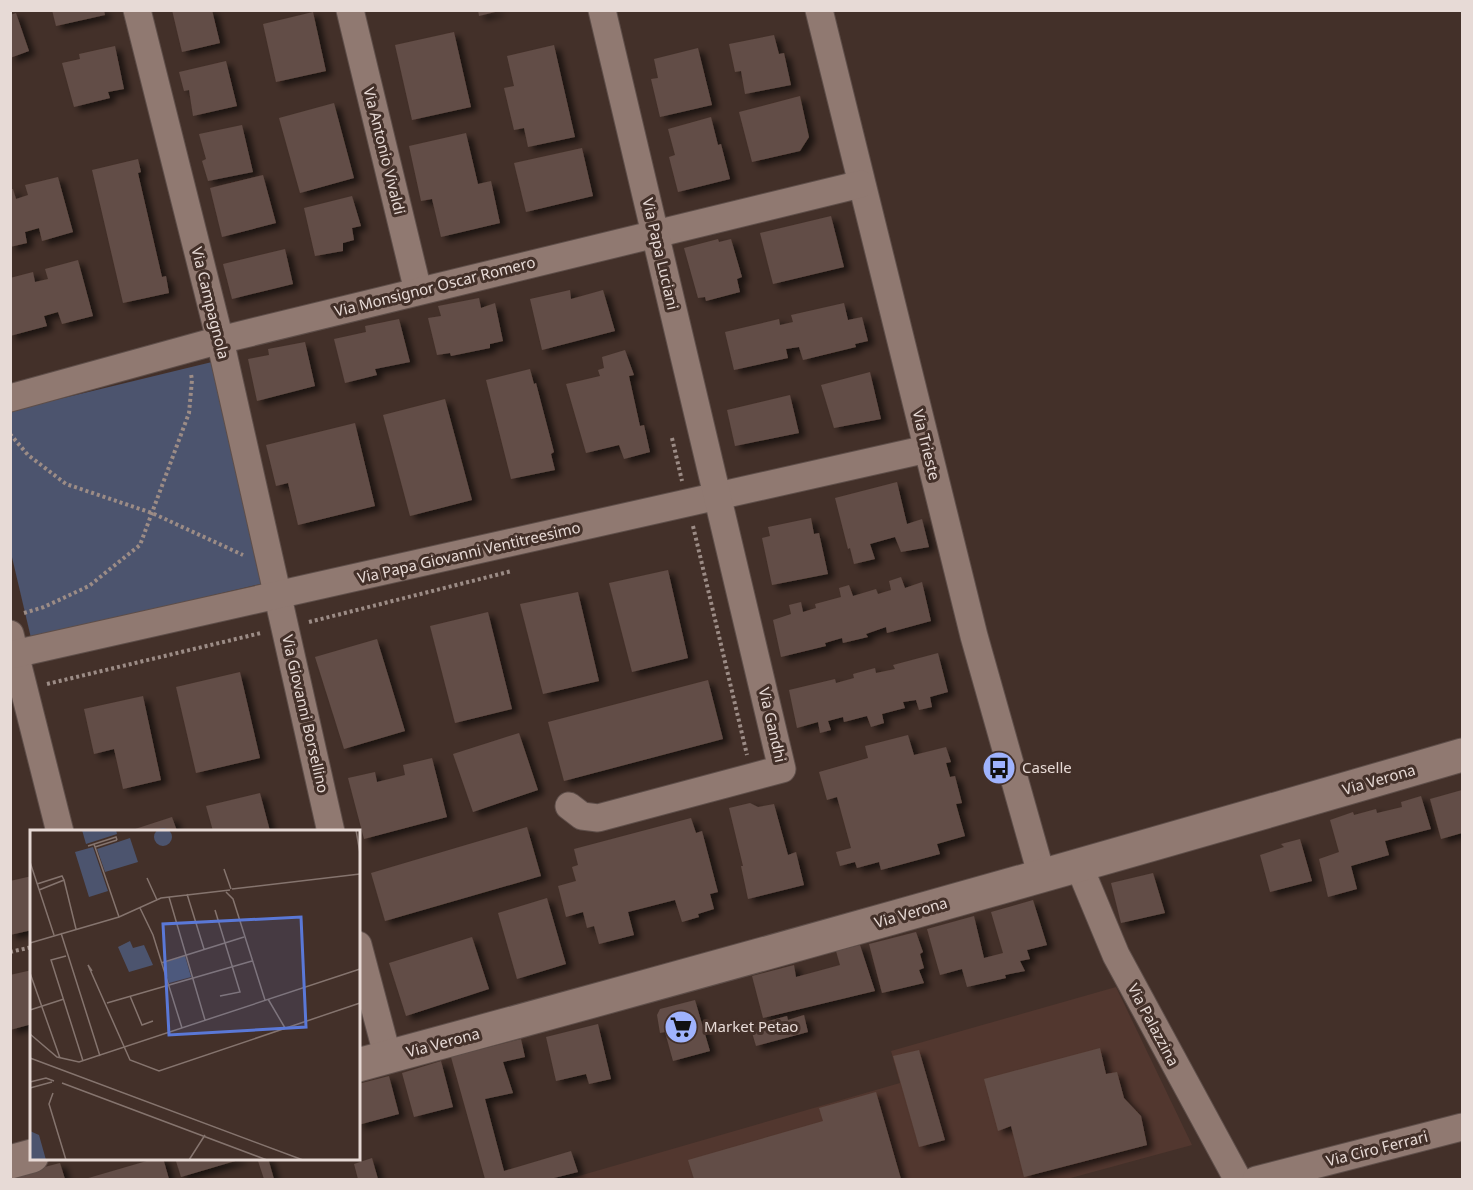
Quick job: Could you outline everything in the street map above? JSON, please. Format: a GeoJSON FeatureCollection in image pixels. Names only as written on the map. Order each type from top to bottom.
{"type":"FeatureCollection","features":[{"type":"Feature","properties":{"kind":"street","name":"Via Campagnola"},"geometry":{"type":"LineString","coordinates":[[136,10],[219,340],[279,596]]}},
{"type":"Feature","properties":{"kind":"street","name":"Via Antonio Vivaldi"},"geometry":{"type":"LineString","coordinates":[[350,10],[418,291]]}},
{"type":"Feature","properties":{"kind":"street","name":"Via Papa Luciani"},"geometry":{"type":"LineString","coordinates":[[602,10],[718,497]]}},
{"type":"Feature","properties":{"kind":"street","name":"Via Trieste"},"geometry":{"type":"LineString","coordinates":[[819,10],[974,636],[1042,877]]}},
{"type":"Feature","properties":{"kind":"street","name":"Via Monsignor Oscar Romero"},"geometry":{"type":"LineString","coordinates":[[10,398],[219,340],[861,184]]}},
{"type":"Feature","properties":{"kind":"street","name":"Via Papa Giovanni Ventitreesimo"},"geometry":{"type":"LineString","coordinates":[[15,639],[279,596],[927,449]]}},
{"type":"Feature","properties":{"kind":"street","name":"Via Gandhi"},"geometry":{"type":"LineString","coordinates":[[569,806],[582,816],[598,818],[782,769],[718,497]]}},
{"type":"Feature","properties":{"kind":"street","name":"Via Giovanni Borsellino"},"geometry":{"type":"LineString","coordinates":[[279,596],[331,830]]}},
{"type":"Feature","properties":{"kind":"street"},"geometry":{"type":"LineString","coordinates":[[15,639],[25,690],[60,830]]}},
{"type":"Feature","properties":{"kind":"street","name":"Via Verona"},"geometry":{"type":"LineString","coordinates":[[373,1062],[1042,877],[1462,755]]}},
{"type":"Feature","properties":{"kind":"street","name":"Via Palazzina"},"geometry":{"type":"LineString","coordinates":[[1079,866],[1116,955],[1238,1179]]}},
{"type":"Feature","properties":{"kind":"street"},"geometry":{"type":"LineString","coordinates":[[360,961],[373,1062]]}},
{"type":"Feature","properties":{"kind":"street","name":"Via Ciro Ferrari"},"geometry":{"type":"LineString","coordinates":[[1256,1179],[1462,1127]]}},
{"type":"Feature","properties":{"kind":"street"},"geometry":{"type":"LineString","coordinates":[[10,1162],[30,1157]]}},
{"type":"Feature","properties":{"kind":"path"},"geometry":{"type":"LineString","coordinates":[[15,639],[44,607],[89,586],[140,545],[189,412],[192,380],[185,350]]}},
{"type":"Feature","properties":{"kind":"path"},"geometry":{"type":"LineString","coordinates":[[10,434],[28,455],[66,484],[152,513],[241,555],[270,556]]}},
{"type":"Feature","properties":{"kind":"path"},"geometry":{"type":"LineString","coordinates":[[693,525],[753,777]]}},
{"type":"Feature","properties":{"kind":"path"},"geometry":{"type":"LineString","coordinates":[[25,690],[518,569]]}},
{"type":"Feature","properties":{"kind":"path"},"geometry":{"type":"LineString","coordinates":[[10,952],[30,947]]}},
{"type":"Feature","properties":{"kind":"shaded area"},"geometry":{"type":"Polygon","coordinates":[[[212,362],[265,583],[31,638],[11,553],[10,411],[212,362]]]}},
{"type":"Feature","properties":{"kind":"shaded area"},"geometry":{"type":"Polygon","coordinates":[[[1116,987],[1192,1145],[1067,1179],[565,1180],[900,1083],[891,1051],[1116,987]]]}},
{"type":"Feature","properties":{"kind":"building"},"geometry":{"type":"Polygon","coordinates":[[[52,10],[104,10],[105,15],[56,26],[52,10]]]}},
{"type":"Feature","properties":{"kind":"building"},"geometry":{"type":"Polygon","coordinates":[[[172,10],[212,10],[220,43],[182,52],[172,10]]]}},
{"type":"Feature","properties":{"kind":"building"},"geometry":{"type":"Polygon","coordinates":[[[478,10],[499,10],[499,11],[479,16],[478,10]]]}},
{"type":"Feature","properties":{"kind":"building"},"geometry":{"type":"Polygon","coordinates":[[[313,12],[326,71],[276,82],[263,24],[313,12]]]}},
{"type":"Feature","properties":{"kind":"building"},"geometry":{"type":"Polygon","coordinates":[[[16,13],[29,51],[10,58],[10,15],[16,13]]]}},
{"type":"Feature","properties":{"kind":"building"},"geometry":{"type":"Polygon","coordinates":[[[454,32],[471,107],[412,120],[395,45],[454,32]]]}},
{"type":"Feature","properties":{"kind":"building"},"geometry":{"type":"Polygon","coordinates":[[[774,35],[779,54],[784,53],[791,85],[745,94],[741,71],[735,72],[729,44],[774,35]]]}},
{"type":"Feature","properties":{"kind":"building"},"geometry":{"type":"Polygon","coordinates":[[[554,45],[575,137],[528,147],[524,128],[514,130],[504,88],[514,86],[507,56],[554,45]]]}},
{"type":"Feature","properties":{"kind":"building"},"geometry":{"type":"Polygon","coordinates":[[[115,46],[124,89],[108,92],[110,98],[74,107],[62,63],[80,59],[79,54],[115,46]]]}},
{"type":"Feature","properties":{"kind":"building"},"geometry":{"type":"Polygon","coordinates":[[[698,48],[712,105],[660,117],[651,79],[658,78],[654,59],[698,48]]]}},
{"type":"Feature","properties":{"kind":"building"},"geometry":{"type":"Polygon","coordinates":[[[226,61],[237,106],[193,116],[189,90],[184,91],[179,72],[226,61]]]}},
{"type":"Feature","properties":{"kind":"building"},"geometry":{"type":"Polygon","coordinates":[[[800,96],[809,137],[800,151],[752,162],[739,112],[800,96]]]}},
{"type":"Feature","properties":{"kind":"building"},"geometry":{"type":"Polygon","coordinates":[[[334,103],[354,178],[300,193],[279,118],[334,103]]]}},
{"type":"Feature","properties":{"kind":"building"},"geometry":{"type":"Polygon","coordinates":[[[711,117],[730,179],[678,192],[669,157],[675,155],[668,129],[711,117]]]}},
{"type":"Feature","properties":{"kind":"building"},"geometry":{"type":"Polygon","coordinates":[[[242,125],[253,172],[208,181],[202,161],[206,159],[199,134],[242,125]]]}},
{"type":"Feature","properties":{"kind":"building"},"geometry":{"type":"Polygon","coordinates":[[[466,133],[478,184],[491,181],[500,223],[441,237],[432,199],[421,201],[409,146],[466,133]]]}},
{"type":"Feature","properties":{"kind":"building"},"geometry":{"type":"Polygon","coordinates":[[[582,148],[593,196],[526,212],[514,163],[582,148]]]}},
{"type":"Feature","properties":{"kind":"building"},"geometry":{"type":"Polygon","coordinates":[[[138,159],[141,172],[138,173],[162,277],[166,276],[169,293],[123,303],[92,170],[138,159]]]}},
{"type":"Feature","properties":{"kind":"building"},"geometry":{"type":"Polygon","coordinates":[[[263,175],[276,223],[222,237],[210,188],[263,175]]]}},
{"type":"Feature","properties":{"kind":"building"},"geometry":{"type":"Polygon","coordinates":[[[58,177],[73,232],[42,241],[39,228],[25,232],[27,243],[10,247],[10,189],[13,189],[16,199],[28,195],[25,185],[58,177]]]}},
{"type":"Feature","properties":{"kind":"building"},"geometry":{"type":"Polygon","coordinates":[[[352,196],[361,226],[352,228],[354,240],[343,243],[343,251],[315,256],[304,208],[352,196]]]}},
{"type":"Feature","properties":{"kind":"building"},"geometry":{"type":"Polygon","coordinates":[[[831,216],[844,267],[773,284],[760,233],[831,216]]]}},
{"type":"Feature","properties":{"kind":"building"},"geometry":{"type":"Polygon","coordinates":[[[718,239],[719,242],[731,239],[742,277],[737,279],[740,292],[706,301],[705,297],[698,298],[684,248],[718,239]]]}},
{"type":"Feature","properties":{"kind":"building"},"geometry":{"type":"Polygon","coordinates":[[[285,249],[293,284],[232,299],[223,264],[285,249]]]}},
{"type":"Feature","properties":{"kind":"building"},"geometry":{"type":"Polygon","coordinates":[[[78,260],[93,316],[62,324],[58,312],[44,316],[47,326],[10,336],[10,278],[33,272],[35,282],[48,279],[45,269],[78,260]]]}},
{"type":"Feature","properties":{"kind":"building"},"geometry":{"type":"Polygon","coordinates":[[[570,290],[571,299],[603,290],[615,331],[542,350],[530,299],[570,290]]]}},
{"type":"Feature","properties":{"kind":"building"},"geometry":{"type":"Polygon","coordinates":[[[479,298],[481,308],[495,303],[503,341],[490,344],[490,348],[451,356],[450,353],[437,355],[428,318],[441,316],[438,306],[479,298]]]}},
{"type":"Feature","properties":{"kind":"building"},"geometry":{"type":"Polygon","coordinates":[[[844,303],[848,320],[862,317],[868,341],[855,344],[856,347],[803,360],[799,347],[786,349],[788,358],[734,370],[725,332],[779,319],[780,325],[793,322],[791,315],[844,303]]]}},
{"type":"Feature","properties":{"kind":"building"},"geometry":{"type":"Polygon","coordinates":[[[399,319],[410,362],[375,369],[377,375],[345,383],[334,339],[366,332],[365,326],[399,319]]]}},
{"type":"Feature","properties":{"kind":"building"},"geometry":{"type":"Polygon","coordinates":[[[305,342],[315,386],[257,401],[248,359],[269,355],[268,349],[305,342]]]}},
{"type":"Feature","properties":{"kind":"building"},"geometry":{"type":"Polygon","coordinates":[[[625,350],[634,375],[629,376],[640,426],[644,425],[650,452],[624,459],[619,445],[586,453],[566,384],[600,376],[598,370],[604,368],[602,357],[625,350]]]}},
{"type":"Feature","properties":{"kind":"building"},"geometry":{"type":"Polygon","coordinates":[[[530,369],[534,384],[536,383],[554,452],[551,454],[555,470],[511,479],[486,380],[530,369]]]}},
{"type":"Feature","properties":{"kind":"building"},"geometry":{"type":"Polygon","coordinates":[[[870,372],[881,419],[834,428],[821,385],[870,372]]]}},
{"type":"Feature","properties":{"kind":"building"},"geometry":{"type":"Polygon","coordinates":[[[790,395],[799,433],[735,446],[727,410],[790,395]]]}},
{"type":"Feature","properties":{"kind":"building"},"geometry":{"type":"Polygon","coordinates":[[[445,399],[472,500],[410,516],[383,415],[445,399]]]}},
{"type":"Feature","properties":{"kind":"building"},"geometry":{"type":"Polygon","coordinates":[[[355,423],[375,506],[298,525],[288,483],[276,486],[266,445],[355,423]]]}},
{"type":"Feature","properties":{"kind":"building"},"geometry":{"type":"Polygon","coordinates":[[[897,482],[907,524],[922,519],[929,547],[901,552],[895,537],[870,544],[875,559],[854,564],[835,498],[897,482]]]}},
{"type":"Feature","properties":{"kind":"building"},"geometry":{"type":"Polygon","coordinates":[[[811,518],[814,534],[819,533],[828,574],[772,585],[762,538],[770,536],[768,527],[811,518]]]}},
{"type":"Feature","properties":{"kind":"building"},"geometry":{"type":"Polygon","coordinates":[[[668,570],[688,658],[632,672],[609,583],[668,570]]]}},
{"type":"Feature","properties":{"kind":"building"},"geometry":{"type":"Polygon","coordinates":[[[901,577],[905,588],[922,582],[931,621],[887,633],[886,627],[866,634],[868,637],[843,643],[842,638],[825,643],[826,646],[781,657],[773,620],[791,614],[789,605],[801,602],[803,612],[816,608],[815,604],[841,597],[839,588],[849,585],[853,596],[876,589],[878,594],[891,590],[889,581],[901,577]]]}},
{"type":"Feature","properties":{"kind":"building"},"geometry":{"type":"Polygon","coordinates":[[[578,592],[599,681],[543,694],[520,604],[578,592]]]}},
{"type":"Feature","properties":{"kind":"building"},"geometry":{"type":"Polygon","coordinates":[[[488,612],[512,709],[455,723],[430,626],[488,612]]]}},
{"type":"Feature","properties":{"kind":"building"},"geometry":{"type":"Polygon","coordinates":[[[377,639],[405,731],[344,749],[315,657],[377,639]]]}},
{"type":"Feature","properties":{"kind":"building"},"geometry":{"type":"Polygon","coordinates":[[[938,653],[948,692],[930,697],[932,707],[919,710],[916,700],[903,702],[905,708],[882,714],[884,723],[871,727],[867,716],[844,722],[843,717],[828,721],[831,730],[820,733],[818,722],[797,728],[789,690],[835,679],[836,683],[854,678],[853,674],[875,668],[876,673],[895,669],[893,665],[938,653]]]}},
{"type":"Feature","properties":{"kind":"building"},"geometry":{"type":"Polygon","coordinates":[[[240,672],[260,758],[196,773],[176,687],[240,672]]]}},
{"type":"Feature","properties":{"kind":"building"},"geometry":{"type":"Polygon","coordinates":[[[708,680],[723,739],[564,781],[548,722],[708,680]]]}},
{"type":"Feature","properties":{"kind":"building"},"geometry":{"type":"Polygon","coordinates":[[[143,696],[161,780],[123,789],[114,749],[94,754],[84,709],[143,696]]]}},
{"type":"Feature","properties":{"kind":"building"},"geometry":{"type":"Polygon","coordinates":[[[519,733],[538,790],[473,812],[453,754],[519,733]]]}},
{"type":"Feature","properties":{"kind":"building"},"geometry":{"type":"Polygon","coordinates":[[[908,735],[914,755],[946,747],[951,762],[946,763],[950,777],[955,776],[962,803],[956,804],[965,836],[937,844],[940,854],[881,870],[879,862],[857,868],[855,862],[840,866],[836,852],[851,848],[837,797],[827,800],[819,772],[868,758],[865,746],[908,735]]]}},
{"type":"Feature","properties":{"kind":"building"},"geometry":{"type":"Polygon","coordinates":[[[432,758],[447,817],[364,839],[348,778],[375,772],[377,782],[405,775],[403,765],[432,758]]]}},
{"type":"Feature","properties":{"kind":"building"},"geometry":{"type":"Polygon","coordinates":[[[1462,790],[1462,833],[1441,839],[1430,799],[1462,790]]]}},
{"type":"Feature","properties":{"kind":"building"},"geometry":{"type":"Polygon","coordinates":[[[260,793],[270,830],[213,830],[206,806],[260,793]]]}},
{"type":"Feature","properties":{"kind":"building"},"geometry":{"type":"Polygon","coordinates":[[[1421,796],[1431,829],[1385,841],[1389,855],[1351,866],[1357,889],[1328,897],[1319,859],[1339,852],[1330,820],[1353,812],[1354,815],[1376,809],[1377,813],[1402,807],[1401,802],[1421,796]]]}},
{"type":"Feature","properties":{"kind":"building"},"geometry":{"type":"Polygon","coordinates":[[[750,803],[758,807],[774,804],[788,855],[796,852],[804,885],[748,899],[741,866],[743,866],[729,808],[750,803]]]}},
{"type":"Feature","properties":{"kind":"building"},"geometry":{"type":"Polygon","coordinates":[[[172,817],[177,830],[132,830],[172,817]]]}},
{"type":"Feature","properties":{"kind":"building"},"geometry":{"type":"Polygon","coordinates":[[[691,818],[696,833],[702,831],[718,892],[710,894],[714,909],[682,922],[675,900],[628,912],[634,935],[599,944],[594,926],[587,928],[583,912],[566,917],[558,886],[576,881],[572,867],[578,865],[574,849],[691,818]]]}},
{"type":"Feature","properties":{"kind":"building"},"geometry":{"type":"Polygon","coordinates":[[[527,827],[541,876],[385,921],[371,873],[527,827]]]}},
{"type":"Feature","properties":{"kind":"building"},"geometry":{"type":"Polygon","coordinates":[[[1300,839],[1312,881],[1270,892],[1260,855],[1284,847],[1281,844],[1300,839]]]}},
{"type":"Feature","properties":{"kind":"building"},"geometry":{"type":"Polygon","coordinates":[[[1153,873],[1165,913],[1121,923],[1111,883],[1153,873]]]}},
{"type":"Feature","properties":{"kind":"building"},"geometry":{"type":"Polygon","coordinates":[[[30,876],[30,930],[10,935],[10,881],[30,876]]]}},
{"type":"Feature","properties":{"kind":"building"},"geometry":{"type":"Polygon","coordinates":[[[547,898],[566,964],[517,979],[498,913],[547,898]]]}},
{"type":"Feature","properties":{"kind":"building"},"geometry":{"type":"Polygon","coordinates":[[[1033,900],[1047,945],[1027,950],[1030,959],[1020,961],[1025,971],[967,987],[962,969],[940,975],[927,929],[974,916],[984,958],[1003,953],[991,912],[1033,900]]]}},
{"type":"Feature","properties":{"kind":"building"},"geometry":{"type":"Polygon","coordinates":[[[916,932],[923,952],[920,954],[924,968],[919,970],[924,983],[882,993],[869,944],[916,932]]]}},
{"type":"Feature","properties":{"kind":"building"},"geometry":{"type":"Polygon","coordinates":[[[472,937],[489,989],[406,1016],[389,963],[472,937]]]}},
{"type":"Feature","properties":{"kind":"building"},"geometry":{"type":"Polygon","coordinates":[[[860,945],[875,991],[763,1018],[752,976],[794,965],[796,977],[840,965],[836,951],[860,945]]]}},
{"type":"Feature","properties":{"kind":"building"},"geometry":{"type":"Polygon","coordinates":[[[30,970],[30,1025],[10,1030],[10,975],[30,970]]]}},
{"type":"Feature","properties":{"kind":"building","name":"Market Petao"},"geometry":{"type":"Polygon","coordinates":[[[695,1000],[710,1051],[673,1061],[665,1032],[660,1033],[657,1015],[660,1009],[695,1000]]]}},
{"type":"Feature","properties":{"kind":"building"},"geometry":{"type":"Polygon","coordinates":[[[804,1015],[808,1032],[756,1046],[750,1026],[787,1016],[788,1020],[804,1015]]]}},
{"type":"Feature","properties":{"kind":"building"},"geometry":{"type":"Polygon","coordinates":[[[598,1024],[611,1079],[589,1084],[586,1074],[556,1081],[546,1037],[598,1024]]]}},
{"type":"Feature","properties":{"kind":"building"},"geometry":{"type":"Polygon","coordinates":[[[521,1039],[525,1057],[503,1062],[513,1093],[485,1099],[504,1171],[571,1151],[578,1172],[550,1179],[485,1179],[451,1057],[521,1039]]]}},
{"type":"Feature","properties":{"kind":"building"},"geometry":{"type":"Polygon","coordinates":[[[1100,1048],[1106,1074],[1117,1072],[1124,1098],[1141,1116],[1147,1145],[1024,1177],[1011,1126],[998,1131],[984,1079],[1100,1048]]]}},
{"type":"Feature","properties":{"kind":"building"},"geometry":{"type":"Polygon","coordinates":[[[919,1050],[945,1140],[919,1147],[893,1056],[919,1050]]]}},
{"type":"Feature","properties":{"kind":"building"},"geometry":{"type":"Polygon","coordinates":[[[441,1061],[453,1107],[414,1117],[402,1073],[441,1061]]]}},
{"type":"Feature","properties":{"kind":"building"},"geometry":{"type":"Polygon","coordinates":[[[389,1076],[399,1114],[360,1124],[360,1083],[389,1076]]]}},
{"type":"Feature","properties":{"kind":"building"},"geometry":{"type":"Polygon","coordinates":[[[876,1092],[901,1179],[694,1179],[688,1160],[823,1121],[819,1108],[876,1092]]]}},
{"type":"Feature","properties":{"kind":"building"},"geometry":{"type":"Polygon","coordinates":[[[372,1158],[378,1179],[358,1179],[354,1164],[372,1158]]]}},
{"type":"Feature","properties":{"kind":"building"},"geometry":{"type":"Polygon","coordinates":[[[150,1160],[164,1160],[169,1179],[85,1179],[150,1160]]]}},
{"type":"Feature","properties":{"kind":"building"},"geometry":{"type":"Polygon","coordinates":[[[176,1160],[239,1160],[181,1177],[176,1160]]]}},
{"type":"Feature","properties":{"kind":"building"},"geometry":{"type":"Polygon","coordinates":[[[258,1160],[269,1160],[274,1179],[264,1179],[258,1160]]]}},
{"type":"Feature","properties":{"kind":"building"},"geometry":{"type":"Polygon","coordinates":[[[60,1163],[65,1179],[11,1179],[10,1176],[60,1163]]]}},
{"type":"Feature","properties":{"kind":"place","name":"Caselle"},"geometry":{"type":"Point","coordinates":[999,768]}},
{"type":"Feature","properties":{"kind":"place","name":"Market Petao"},"geometry":{"type":"Point","coordinates":[681,1027]}}]}
